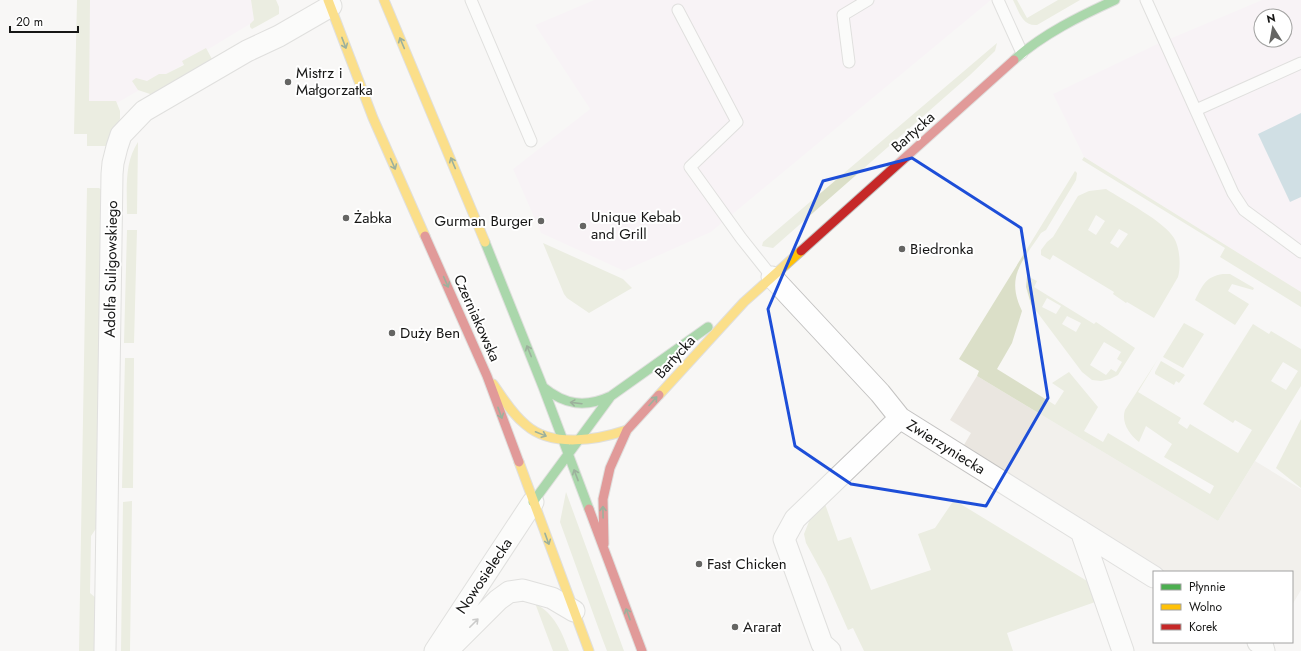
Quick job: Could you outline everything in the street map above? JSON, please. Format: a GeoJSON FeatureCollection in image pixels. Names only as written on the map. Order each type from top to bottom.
{"type":"FeatureCollection","features":[{"type":"Feature","properties":{"kind":"main road"},"geometry":{"type":"LineString","coordinates":[[384,0],[468,198],[543,387],[642,651]]}},
{"type":"Feature","properties":{"kind":"main road","name":"Bartycka"},"geometry":{"type":"LineString","coordinates":[[605,551],[602,508],[606,480],[614,454],[626,430],[744,302],[1022,53],[1073,20],[1115,0]]}},
{"type":"Feature","properties":{"kind":"main road","name":"Czerniakowska"},"geometry":{"type":"LineString","coordinates":[[329,3],[373,118],[487,376],[589,651]]}},
{"type":"Feature","properties":{"kind":"main road","name":"Bartycka"},"geometry":{"type":"LineString","coordinates":[[543,387],[551,395],[574,404],[595,402],[612,396],[744,302]]}},
{"type":"Feature","properties":{"kind":"main road","name":"Bartycka"},"geometry":{"type":"LineString","coordinates":[[487,376],[520,420],[530,429],[544,436],[577,440],[601,438],[626,430]]}},
{"type":"Feature","properties":{"kind":"main road","name":"Bartycka"},"geometry":{"type":"LineString","coordinates":[[534,502],[577,440],[612,396]]}},
{"type":"Feature","properties":{"kind":"street","name":"Adolfa Suligowskiego"},"geometry":{"type":"LineString","coordinates":[[105,651],[112,174],[116,147],[122,135],[144,111],[247,51],[279,36],[329,3]]}},
{"type":"Feature","properties":{"kind":"street","name":"Zwierzyniecka"},"geometry":{"type":"LineString","coordinates":[[772,277],[880,393],[900,418],[1153,576]]}},
{"type":"Feature","properties":{"kind":"street"},"geometry":{"type":"LineString","coordinates":[[830,651],[822,644],[784,539],[795,519],[900,418]]}},
{"type":"Feature","properties":{"kind":"street","name":"Nowosielecka"},"geometry":{"type":"LineString","coordinates":[[435,651],[534,502]]}},
{"type":"Feature","properties":{"kind":"street"},"geometry":{"type":"LineString","coordinates":[[1081,532],[1123,651]]}},
{"type":"Feature","properties":{"kind":"street","name":"Nowosielecka"},"geometry":{"type":"LineString","coordinates":[[447,651],[498,600],[509,592],[523,590],[552,598],[574,611]]}},
{"type":"Feature","properties":{"kind":"lane"},"geometry":{"type":"LineString","coordinates":[[471,0],[531,141]]}},
{"type":"Feature","properties":{"kind":"lane"},"geometry":{"type":"LineString","coordinates":[[998,0],[1022,53]]}},
{"type":"Feature","properties":{"kind":"lane"},"geometry":{"type":"LineString","coordinates":[[1146,0],[1233,193],[1244,210],[1301,252]]}},
{"type":"Feature","properties":{"kind":"lane"},"geometry":{"type":"LineString","coordinates":[[849,62],[843,15],[866,1]]}},
{"type":"Feature","properties":{"kind":"lane"},"geometry":{"type":"LineString","coordinates":[[678,10],[737,122],[690,167],[740,238],[772,277]]}},
{"type":"Feature","properties":{"kind":"lane"},"geometry":{"type":"LineString","coordinates":[[1196,110],[1301,63]]}},
{"type":"Feature","properties":{"kind":"highlighted area"},"geometry":{"type":"Polygon","coordinates":[[[912,158],[1021,228],[1048,398],[986,506],[851,484],[795,446],[768,309],[823,181],[912,158]]]}},
{"type":"Feature","properties":{"kind":"shaded area"},"geometry":{"type":"Polygon","coordinates":[[[90,0],[251,0],[254,20],[250,24],[184,64],[88,120],[90,0]]]}},
{"type":"Feature","properties":{"kind":"shaded area"},"geometry":{"type":"Polygon","coordinates":[[[594,0],[991,0],[711,232],[624,271],[541,233],[513,169],[590,109],[535,25],[594,0]]]}},
{"type":"Feature","properties":{"kind":"shaded area"},"geometry":{"type":"Polygon","coordinates":[[[1262,0],[1301,0],[1301,292],[1084,157],[1053,94],[1155,45],[1262,0]]]}},
{"type":"Feature","properties":{"kind":"shaded area"},"geometry":{"type":"Polygon","coordinates":[[[977,376],[1218,521],[1255,461],[1301,489],[1301,590],[1293,603],[1293,571],[1162,571],[961,450],[971,433],[950,420],[977,376]]]}},
{"type":"Feature","properties":{"kind":"green space"},"geometry":{"type":"Polygon","coordinates":[[[77,0],[90,0],[89,101],[116,101],[120,111],[120,119],[106,146],[87,146],[87,134],[74,134],[77,0]]]}},
{"type":"Feature","properties":{"kind":"green space"},"geometry":{"type":"Polygon","coordinates":[[[251,0],[276,0],[279,7],[279,14],[252,29],[250,24],[254,20],[251,0]]]}},
{"type":"Feature","properties":{"kind":"green space"},"geometry":{"type":"Polygon","coordinates":[[[1013,0],[1017,0],[1027,18],[1058,0],[1080,0],[1037,25],[1032,25],[1024,20],[1013,0]]]}},
{"type":"Feature","properties":{"kind":"green space"},"geometry":{"type":"Polygon","coordinates":[[[997,43],[995,51],[970,75],[773,248],[762,246],[763,242],[997,43]]]}},
{"type":"Feature","properties":{"kind":"green space"},"geometry":{"type":"Polygon","coordinates":[[[206,48],[213,61],[153,95],[138,90],[132,81],[136,78],[147,81],[159,74],[166,74],[184,65],[182,61],[206,48]]]}},
{"type":"Feature","properties":{"kind":"green space"},"geometry":{"type":"Polygon","coordinates":[[[138,142],[137,214],[127,214],[128,168],[130,159],[138,142]]]}},
{"type":"Feature","properties":{"kind":"green space"},"geometry":{"type":"Polygon","coordinates":[[[1084,157],[1301,292],[1301,307],[1220,257],[1225,248],[1082,160],[1084,157]]]}},
{"type":"Feature","properties":{"kind":"green space"},"geometry":{"type":"Polygon","coordinates":[[[1075,171],[1077,173],[1076,180],[1046,230],[1041,233],[1018,269],[1015,288],[1017,299],[1022,311],[1012,343],[997,369],[1055,405],[1064,391],[1052,383],[1069,372],[1098,407],[1084,431],[1103,442],[1108,433],[1210,494],[1214,486],[1164,457],[1172,444],[1146,426],[1139,442],[1129,432],[1125,423],[1125,410],[1158,359],[1138,392],[1181,418],[1178,423],[1187,429],[1190,424],[1238,453],[1252,430],[1235,420],[1233,423],[1203,404],[1253,324],[1269,334],[1271,331],[1301,349],[1301,386],[1218,521],[977,376],[979,371],[959,359],[1075,171]],[[1283,362],[1271,381],[1286,390],[1298,371],[1283,362]]]}},
{"type":"Feature","properties":{"kind":"green space"},"geometry":{"type":"Polygon","coordinates":[[[87,188],[99,188],[103,191],[97,527],[91,536],[90,593],[97,599],[96,651],[79,651],[87,188]]]}},
{"type":"Feature","properties":{"kind":"green space"},"geometry":{"type":"Polygon","coordinates":[[[1106,189],[1153,218],[1174,238],[1178,247],[1178,277],[1154,318],[1127,302],[1126,303],[1113,294],[1114,292],[1053,255],[1050,260],[1041,255],[1041,250],[1053,237],[1078,196],[1089,191],[1106,189]],[[1096,215],[1088,230],[1096,235],[1105,221],[1096,215]],[[1119,229],[1110,243],[1118,248],[1128,234],[1119,229]]]}},
{"type":"Feature","properties":{"kind":"green space"},"geometry":{"type":"Polygon","coordinates":[[[127,230],[137,230],[134,343],[124,343],[127,230]]]}},
{"type":"Feature","properties":{"kind":"green space"},"geometry":{"type":"Polygon","coordinates":[[[543,243],[623,279],[632,288],[589,313],[567,298],[564,294],[543,243]]]}},
{"type":"Feature","properties":{"kind":"green space"},"geometry":{"type":"Polygon","coordinates":[[[1230,274],[1254,288],[1253,290],[1232,284],[1228,291],[1249,304],[1235,325],[1195,300],[1205,282],[1212,277],[1230,274]]]}},
{"type":"Feature","properties":{"kind":"green space"},"geometry":{"type":"Polygon","coordinates":[[[1027,276],[1037,281],[1034,287],[1094,324],[1096,322],[1135,348],[1118,375],[1101,381],[1092,380],[1082,372],[1031,304],[1026,287],[1027,276]],[[1047,298],[1042,307],[1056,314],[1061,306],[1047,298]],[[1067,316],[1062,324],[1076,332],[1081,323],[1067,316]],[[1104,342],[1090,365],[1106,375],[1111,369],[1116,372],[1122,362],[1117,359],[1121,352],[1104,342]]]}},
{"type":"Feature","properties":{"kind":"green space"},"geometry":{"type":"Polygon","coordinates":[[[1184,323],[1204,334],[1183,368],[1163,357],[1184,323]]]}},
{"type":"Feature","properties":{"kind":"green space"},"geometry":{"type":"Polygon","coordinates":[[[125,358],[134,358],[133,488],[122,488],[125,358]]]}},
{"type":"Feature","properties":{"kind":"green space"},"geometry":{"type":"Polygon","coordinates":[[[1161,361],[1185,375],[1179,383],[1176,381],[1174,385],[1155,374],[1161,361]]]}},
{"type":"Feature","properties":{"kind":"green space"},"geometry":{"type":"Polygon","coordinates":[[[1301,419],[1301,488],[1276,468],[1301,419]]]}},
{"type":"Feature","properties":{"kind":"green space"},"geometry":{"type":"Polygon","coordinates":[[[566,492],[624,651],[607,651],[602,638],[560,522],[566,492]]]}},
{"type":"Feature","properties":{"kind":"green space"},"geometry":{"type":"Polygon","coordinates":[[[954,500],[1092,584],[1098,601],[1007,633],[1013,651],[864,651],[853,628],[848,630],[825,578],[806,543],[804,534],[812,514],[824,501],[838,541],[851,537],[871,590],[931,570],[918,534],[935,528],[954,500]]]}},
{"type":"Feature","properties":{"kind":"green space"},"geometry":{"type":"Polygon","coordinates":[[[132,501],[130,651],[121,651],[123,502],[132,501]]]}},
{"type":"Feature","properties":{"kind":"green space"},"geometry":{"type":"Polygon","coordinates":[[[535,603],[552,618],[563,636],[569,651],[553,651],[535,603]]]}},
{"type":"Feature","properties":{"kind":"water"},"geometry":{"type":"Polygon","coordinates":[[[1301,113],[1301,197],[1290,202],[1258,134],[1301,113]]]}},
{"type":"Feature","properties":{"kind":"traffic: fast"},"geometry":{"type":"LineString","coordinates":[[1014,60],[1049,34],[1075,19],[1115,0]]}},
{"type":"Feature","properties":{"kind":"traffic: fast"},"geometry":{"type":"LineString","coordinates":[[485,242],[543,387],[589,509]]}},
{"type":"Feature","properties":{"kind":"traffic: fast"},"geometry":{"type":"LineString","coordinates":[[543,387],[559,398],[576,403],[602,400],[611,396],[708,327]]}},
{"type":"Feature","properties":{"kind":"traffic: fast"},"geometry":{"type":"LineString","coordinates":[[533,502],[611,396]]}},
{"type":"Feature","properties":{"kind":"traffic: slow"},"geometry":{"type":"LineString","coordinates":[[328,0],[373,118],[425,236]]}},
{"type":"Feature","properties":{"kind":"traffic: slow"},"geometry":{"type":"LineString","coordinates":[[384,0],[485,242]]}},
{"type":"Feature","properties":{"kind":"traffic: slow"},"geometry":{"type":"LineString","coordinates":[[659,395],[744,302],[801,251]]}},
{"type":"Feature","properties":{"kind":"traffic: slow"},"geometry":{"type":"LineString","coordinates":[[493,384],[508,406],[521,421],[537,432],[549,437],[575,440],[589,439],[627,430]]}},
{"type":"Feature","properties":{"kind":"traffic: slow"},"geometry":{"type":"LineString","coordinates":[[519,462],[589,651]]}},
{"type":"Feature","properties":{"kind":"traffic: jam"},"geometry":{"type":"LineString","coordinates":[[801,251],[1014,60]]}},
{"type":"Feature","properties":{"kind":"traffic: jam"},"geometry":{"type":"LineString","coordinates":[[425,236],[487,376],[519,462]]}},
{"type":"Feature","properties":{"kind":"traffic: jam"},"geometry":{"type":"LineString","coordinates":[[604,544],[603,499],[610,468],[627,430],[659,395]]}},
{"type":"Feature","properties":{"kind":"traffic: jam"},"geometry":{"type":"LineString","coordinates":[[589,509],[642,651]]}},
{"type":"Feature","properties":{"kind":"place","name":"Mistrz i Małgorzatka"},"geometry":{"type":"Point","coordinates":[288,82]}},
{"type":"Feature","properties":{"kind":"place","name":"Żabka"},"geometry":{"type":"Point","coordinates":[346,218]}},
{"type":"Feature","properties":{"kind":"place","name":"Gurman Burger"},"geometry":{"type":"Point","coordinates":[541,221]}},
{"type":"Feature","properties":{"kind":"place","name":"Unique Kebab and Grill"},"geometry":{"type":"Point","coordinates":[583,226]}},
{"type":"Feature","properties":{"kind":"place","name":"Biedronka"},"geometry":{"type":"Point","coordinates":[902,249]}},
{"type":"Feature","properties":{"kind":"place","name":"Duży Ben"},"geometry":{"type":"Point","coordinates":[392,333]}},
{"type":"Feature","properties":{"kind":"place","name":"Fast Chicken"},"geometry":{"type":"Point","coordinates":[699,564]}},
{"type":"Feature","properties":{"kind":"place","name":"Ararat"},"geometry":{"type":"Point","coordinates":[735,627]}}]}
